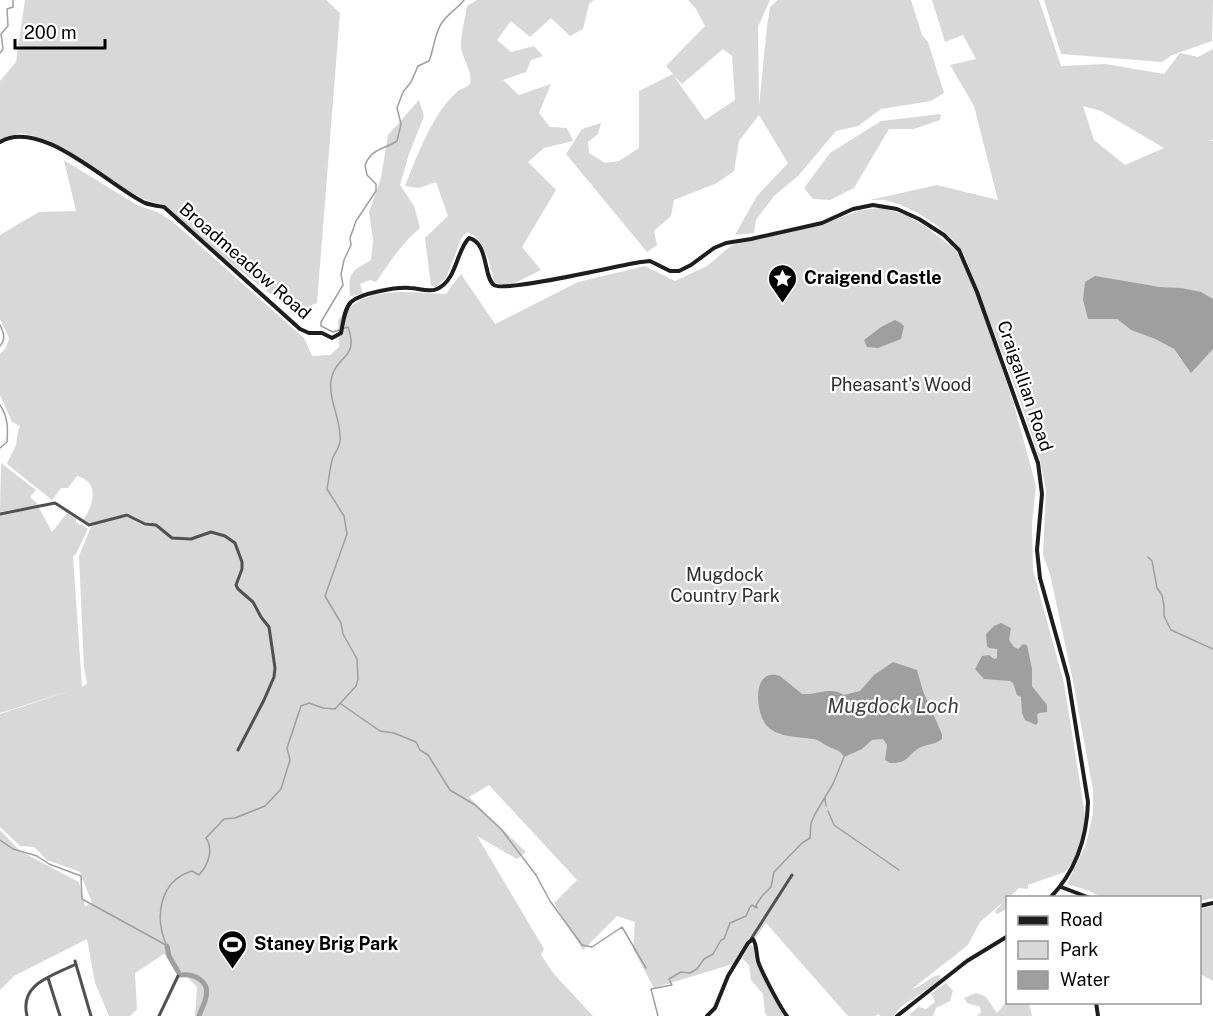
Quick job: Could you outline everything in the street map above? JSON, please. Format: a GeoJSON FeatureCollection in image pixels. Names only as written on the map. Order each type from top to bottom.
{"type":"FeatureCollection","features":[{"type":"Feature","properties":{"kind":"street","name":"Broadmeadow Road"},"geometry":{"type":"LineString","coordinates":[[0,142],[20,136],[40,141],[88,164],[100,175],[146,204],[164,207],[300,328],[309,333],[322,333],[332,338],[339,336],[342,332],[342,324],[350,304],[363,297],[397,288],[428,290],[439,288],[449,278],[469,238],[475,241],[482,252],[491,282],[499,287],[530,284],[618,265]]}},
{"type":"Feature","properties":{"kind":"street","name":"Craigallian Road"},"geometry":{"type":"LineString","coordinates":[[618,265],[650,261],[670,271],[679,271],[714,248],[726,243],[822,223],[853,209],[873,205],[897,209],[919,219],[944,235],[959,250],[983,306],[1033,448],[1041,479],[1042,494],[1037,550],[1040,578],[1068,678],[1088,802],[1088,822],[1081,848],[1070,873],[1051,896]]}},
{"type":"Feature","properties":{"kind":"street"},"geometry":{"type":"LineString","coordinates":[[0,514],[55,503],[89,525],[127,515],[145,524],[156,525],[172,538],[192,539],[211,532],[225,536],[235,543],[242,569],[236,585],[253,602],[269,627],[275,668],[274,677],[264,700],[238,750]]}},
{"type":"Feature","properties":{"kind":"street"},"geometry":{"type":"LineString","coordinates":[[707,1016],[715,1008],[728,976],[792,875]]}},
{"type":"Feature","properties":{"kind":"street"},"geometry":{"type":"LineString","coordinates":[[1060,887],[1087,896]]}},
{"type":"Feature","properties":{"kind":"street"},"geometry":{"type":"LineString","coordinates":[[1055,892],[1057,896]]}},
{"type":"Feature","properties":{"kind":"street"},"geometry":{"type":"LineString","coordinates":[[897,1016],[967,961],[1006,937]]}},
{"type":"Feature","properties":{"kind":"street"},"geometry":{"type":"LineString","coordinates":[[751,939],[755,942],[762,971],[787,1016]]}},
{"type":"Feature","properties":{"kind":"street"},"geometry":{"type":"LineString","coordinates":[[27,1016],[25,999],[35,985],[75,963],[91,1016]]}},
{"type":"Feature","properties":{"kind":"street"},"geometry":{"type":"LineString","coordinates":[[159,1016],[178,976]]}},
{"type":"Feature","properties":{"kind":"street"},"geometry":{"type":"LineString","coordinates":[[48,978],[60,1016]]}},
{"type":"Feature","properties":{"kind":"green space"},"geometry":{"type":"Polygon","coordinates":[[[25,0],[326,0],[340,13],[317,303],[294,312],[216,252],[164,205],[146,200],[125,189],[64,148],[35,136],[20,133],[0,141],[0,81],[16,62],[25,0]]]}},
{"type":"Feature","properties":{"kind":"green space"},"geometry":{"type":"Polygon","coordinates":[[[477,0],[594,0],[589,4],[583,29],[570,36],[551,18],[530,37],[511,21],[497,40],[511,52],[534,46],[543,56],[531,60],[526,72],[503,80],[519,95],[551,84],[539,113],[550,127],[567,128],[573,141],[544,148],[528,162],[556,190],[522,247],[541,270],[509,286],[494,283],[483,247],[473,235],[467,232],[462,237],[446,278],[436,287],[431,286],[425,238],[448,216],[436,182],[419,188],[405,186],[433,122],[449,100],[470,84],[470,74],[461,41],[467,6],[477,0]]]}},
{"type":"Feature","properties":{"kind":"green space"},"geometry":{"type":"Polygon","coordinates":[[[688,0],[770,0],[758,27],[759,106],[770,7],[778,0],[911,0],[922,35],[928,42],[944,93],[931,101],[881,109],[858,126],[836,131],[798,176],[774,196],[756,220],[754,233],[735,235],[757,196],[788,163],[759,115],[739,141],[734,171],[717,183],[674,200],[671,216],[654,231],[657,245],[647,252],[566,154],[582,129],[601,123],[598,134],[588,142],[589,153],[605,163],[619,161],[639,148],[639,91],[673,74],[666,66],[705,26],[688,0]],[[723,49],[682,84],[673,75],[705,120],[735,100],[732,56],[723,49]]]}},
{"type":"Feature","properties":{"kind":"green space"},"geometry":{"type":"Polygon","coordinates":[[[932,0],[1039,0],[1061,66],[1106,64],[1164,74],[1180,53],[1198,57],[1213,49],[1213,140],[1208,141],[1213,141],[1213,299],[1188,290],[1109,280],[1102,277],[1088,319],[1117,319],[1131,330],[1174,349],[1181,360],[1213,349],[1213,898],[1201,901],[1201,896],[1098,896],[1067,884],[1086,844],[1093,814],[1093,790],[1073,681],[1050,574],[1043,555],[1046,490],[1040,460],[1017,392],[964,254],[950,237],[920,214],[886,200],[870,200],[937,185],[998,200],[974,106],[950,65],[976,59],[963,35],[945,42],[932,0]],[[1083,106],[1094,140],[1125,165],[1164,148],[1101,111],[1083,106]]]}},
{"type":"Feature","properties":{"kind":"green space"},"geometry":{"type":"Polygon","coordinates":[[[1044,0],[1213,0],[1212,41],[1172,55],[1162,62],[1061,54],[1044,0]]]}},
{"type":"Feature","properties":{"kind":"green space"},"geometry":{"type":"Polygon","coordinates":[[[419,100],[424,116],[400,185],[414,206],[420,228],[401,247],[376,282],[370,280],[360,284],[363,294],[350,296],[350,277],[359,267],[371,260],[373,240],[369,212],[381,178],[388,135],[419,100]]]}},
{"type":"Feature","properties":{"kind":"green space"},"geometry":{"type":"Polygon","coordinates":[[[941,114],[940,120],[914,129],[889,129],[854,188],[830,200],[813,199],[804,188],[830,153],[881,121],[941,114]]]}},
{"type":"Feature","properties":{"kind":"green space","name":"Mugdock Country Park"},"geometry":{"type":"Polygon","coordinates":[[[64,160],[137,205],[157,212],[172,221],[304,338],[312,356],[330,355],[339,347],[338,320],[356,303],[388,293],[446,294],[461,274],[495,324],[578,282],[645,266],[675,281],[707,266],[732,245],[822,224],[861,210],[881,208],[906,215],[926,227],[956,250],[961,259],[984,314],[1014,405],[1036,486],[1032,523],[1033,570],[1064,683],[1086,821],[1080,848],[1071,865],[1065,872],[1028,885],[1028,889],[1019,888],[1010,896],[1006,896],[1006,910],[997,914],[995,912],[1003,902],[980,922],[968,945],[912,989],[940,975],[939,981],[902,1006],[893,1016],[880,1016],[879,1014],[848,1016],[766,923],[756,937],[751,935],[733,964],[654,988],[633,949],[635,922],[617,916],[583,950],[554,903],[577,880],[489,785],[469,797],[526,852],[517,859],[477,836],[544,949],[541,955],[554,974],[593,1016],[195,1016],[197,987],[164,954],[135,973],[137,1009],[130,1016],[109,1016],[95,983],[87,939],[14,976],[0,990],[0,830],[20,851],[79,882],[85,906],[92,903],[80,872],[47,860],[34,847],[20,846],[0,827],[0,714],[79,688],[0,713],[0,515],[39,508],[52,532],[67,513],[88,529],[73,556],[82,687],[87,684],[84,667],[79,556],[91,527],[129,516],[143,526],[150,525],[150,522],[146,523],[128,513],[89,524],[83,520],[90,508],[93,495],[89,483],[84,479],[77,476],[68,488],[61,488],[52,500],[7,464],[16,445],[20,426],[12,422],[0,395],[0,354],[6,348],[9,338],[0,319],[0,235],[39,212],[76,211],[64,160]]]}},
{"type":"Feature","properties":{"kind":"green space"},"geometry":{"type":"Polygon","coordinates":[[[1,463],[36,490],[30,497],[39,505],[0,512],[1,463]]]}},
{"type":"Feature","properties":{"kind":"green space"},"geometry":{"type":"Polygon","coordinates":[[[1213,906],[1213,981],[1201,975],[1201,909],[1213,906]]]}},
{"type":"Feature","properties":{"kind":"green space"},"geometry":{"type":"Polygon","coordinates":[[[750,944],[754,947],[755,960],[784,1016],[767,1016],[765,1013],[763,994],[751,980],[749,965],[742,958],[750,944]]]}},
{"type":"Feature","properties":{"kind":"green space"},"geometry":{"type":"Polygon","coordinates":[[[946,983],[953,991],[950,1001],[936,1008],[933,1016],[910,1016],[918,1007],[926,1009],[935,1002],[931,994],[946,983]]]}},
{"type":"Feature","properties":{"kind":"green space"},"geometry":{"type":"Polygon","coordinates":[[[976,993],[986,997],[997,1013],[1006,1002],[1029,1004],[1032,1016],[977,1016],[981,1012],[980,1007],[967,1003],[964,998],[976,993]]]}},
{"type":"Feature","properties":{"kind":"water"},"geometry":{"type":"Polygon","coordinates":[[[1095,276],[1160,287],[1181,288],[1201,292],[1213,299],[1213,349],[1191,373],[1174,349],[1131,330],[1117,319],[1088,319],[1083,300],[1085,282],[1095,276]]]}},
{"type":"Feature","properties":{"kind":"water"},"geometry":{"type":"Polygon","coordinates":[[[895,320],[904,326],[901,339],[878,348],[867,347],[864,340],[895,320]]]}},
{"type":"Feature","properties":{"kind":"water"},"geometry":{"type":"Polygon","coordinates":[[[1001,623],[1011,628],[1009,640],[1014,647],[1018,649],[1023,644],[1027,645],[1032,669],[1032,686],[1047,705],[1047,712],[1037,715],[1036,725],[1025,720],[1021,697],[1017,695],[1013,683],[984,679],[975,669],[982,656],[989,655],[994,659],[997,658],[997,649],[987,646],[986,634],[1001,623]]]}},
{"type":"Feature","properties":{"kind":"water","name":"Mugdock Loch"},"geometry":{"type":"Polygon","coordinates":[[[893,662],[917,670],[923,691],[942,734],[942,739],[919,748],[905,760],[890,763],[885,760],[887,745],[883,739],[872,740],[862,749],[844,757],[818,740],[777,733],[768,727],[760,713],[758,693],[760,685],[764,678],[771,675],[780,676],[802,694],[833,691],[844,695],[860,691],[874,675],[893,662]]]}},
{"type":"Feature","properties":{"kind":"waterway"},"geometry":{"type":"LineString","coordinates":[[0,53],[3,49],[1,34],[8,26],[7,9],[13,7],[13,0]]}},
{"type":"Feature","properties":{"kind":"waterway"},"geometry":{"type":"LineString","coordinates":[[167,946],[160,913],[162,902],[172,883],[192,871],[199,875],[210,852],[206,838],[224,819],[235,818],[265,806],[281,789],[290,760],[287,748],[301,706],[309,703],[335,709],[356,686],[357,659],[343,634],[341,623],[325,596],[347,534],[344,516],[327,489],[333,457],[340,440],[339,425],[332,400],[332,376],[349,351],[351,337],[348,327],[333,332],[321,326],[321,322],[343,285],[341,274],[356,221],[376,191],[376,184],[367,175],[365,165],[371,155],[397,141],[401,124],[397,108],[403,92],[411,82],[418,66],[429,61],[441,24],[464,0]]}},
{"type":"Feature","properties":{"kind":"waterway"},"geometry":{"type":"LineString","coordinates":[[0,325],[4,336],[0,346]]}},
{"type":"Feature","properties":{"kind":"waterway"},"geometry":{"type":"LineString","coordinates":[[0,405],[6,418],[7,432],[7,442],[0,448]]}},
{"type":"Feature","properties":{"kind":"waterway"},"geometry":{"type":"LineString","coordinates":[[1148,557],[1152,561],[1157,588],[1162,595],[1164,616],[1171,630],[1213,649]]}},
{"type":"Feature","properties":{"kind":"waterway"},"geometry":{"type":"LineString","coordinates":[[341,704],[380,731],[394,733],[416,742],[420,750],[428,755],[450,790],[475,805],[501,829],[536,875],[550,901],[582,945],[592,947],[622,927],[646,968]]}},
{"type":"Feature","properties":{"kind":"waterway"},"geometry":{"type":"LineString","coordinates":[[658,1016],[651,989],[672,985],[669,979],[681,972],[690,973],[697,969],[704,959],[713,954],[721,940],[724,939],[730,923],[746,916],[752,905],[757,908],[756,905],[771,887],[774,872],[802,843],[810,838],[811,823],[833,784],[844,757]]}},
{"type":"Feature","properties":{"kind":"waterway"},"geometry":{"type":"LineString","coordinates":[[825,798],[826,806]]}},
{"type":"Feature","properties":{"kind":"waterway"},"geometry":{"type":"LineString","coordinates":[[828,811],[834,825],[899,870]]}},
{"type":"Feature","properties":{"kind":"waterway"},"geometry":{"type":"LineString","coordinates":[[0,840],[13,849],[37,856],[49,864],[81,876],[82,899],[166,945]]}},
{"type":"Feature","properties":{"kind":"waterway"},"geometry":{"type":"LineString","coordinates":[[167,946],[169,956],[180,975],[191,975],[200,979],[206,987],[207,991],[199,1016]]}},
{"type":"Feature","properties":{"kind":"place","name":"Craigend Castle"},"geometry":{"type":"Point","coordinates":[783,304]}},
{"type":"Feature","properties":{"kind":"place","name":"Staney Brig Park"},"geometry":{"type":"Point","coordinates":[233,970]}},
{"type":"Feature","properties":{"kind":"park label","name":"Pheasant's Wood"},"geometry":{"type":"Point","coordinates":[901,385]}}]}
